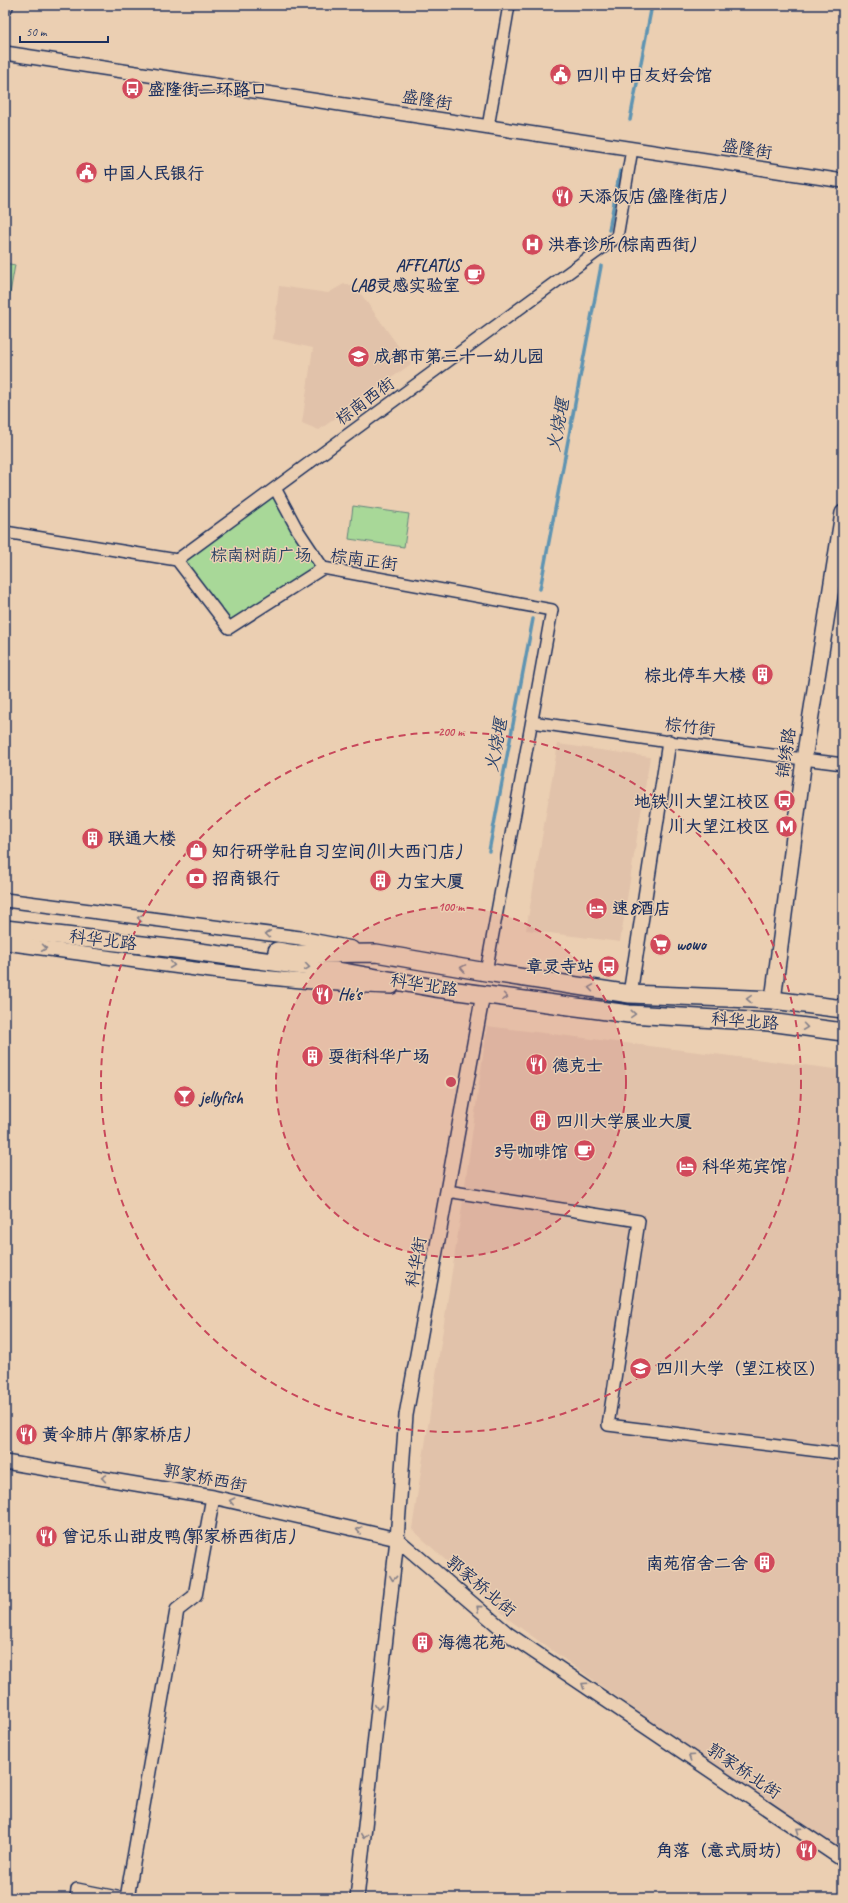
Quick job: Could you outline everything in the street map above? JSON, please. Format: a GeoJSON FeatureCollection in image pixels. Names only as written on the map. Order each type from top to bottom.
{"type":"FeatureCollection","features":[{"type":"Feature","properties":{"kind":"main road","name":"锦绣路"},"geometry":{"type":"LineString","coordinates":[[773,1000],[804,759],[843,513]]}},
{"type":"Feature","properties":{"kind":"main road"},"geometry":{"type":"LineString","coordinates":[[5,917],[185,945]]}},
{"type":"Feature","properties":{"kind":"main road","name":"科华北路"},"geometry":{"type":"LineString","coordinates":[[5,929],[295,954],[376,953],[486,972],[630,994],[773,1000],[843,1009]]}},
{"type":"Feature","properties":{"kind":"main road","name":"科华北路"},"geometry":{"type":"LineString","coordinates":[[185,945],[435,988],[629,1014],[769,1022],[843,1032]]}},
{"type":"Feature","properties":{"kind":"street"},"geometry":{"type":"LineString","coordinates":[[488,127],[509,5]]}},
{"type":"Feature","properties":{"kind":"street","name":"盛隆街"},"geometry":{"type":"LineString","coordinates":[[5,53],[843,181]]}},
{"type":"Feature","properties":{"kind":"street","name":"棕南西街"},"geometry":{"type":"LineString","coordinates":[[177,560],[617,237],[632,149]]}},
{"type":"Feature","properties":{"kind":"street"},"geometry":{"type":"LineString","coordinates":[[275,488],[297,529],[323,568]]}},
{"type":"Feature","properties":{"kind":"street"},"geometry":{"type":"LineString","coordinates":[[5,532],[177,560]]}},
{"type":"Feature","properties":{"kind":"street","name":"棕南正街"},"geometry":{"type":"LineString","coordinates":[[177,560],[229,628],[323,568],[552,610],[532,722]]}},
{"type":"Feature","properties":{"kind":"street"},"geometry":{"type":"LineString","coordinates":[[486,972],[532,722]]}},
{"type":"Feature","properties":{"kind":"street","name":"棕竹街"},"geometry":{"type":"LineString","coordinates":[[532,722],[669,742],[843,764]]}},
{"type":"Feature","properties":{"kind":"street"},"geometry":{"type":"LineString","coordinates":[[630,994],[669,742]]}},
{"type":"Feature","properties":{"kind":"street"},"geometry":{"type":"LineString","coordinates":[[5,900],[300,938],[376,953]]}},
{"type":"Feature","properties":{"kind":"street"},"geometry":{"type":"LineString","coordinates":[[5,943],[265,978],[339,985],[435,988]]}},
{"type":"Feature","properties":{"kind":"street","name":"科华街"},"geometry":{"type":"LineString","coordinates":[[397,1539],[406,1416],[483,994]]}},
{"type":"Feature","properties":{"kind":"street"},"geometry":{"type":"LineString","coordinates":[[447,1191],[639,1221],[608,1425],[843,1454]]}},
{"type":"Feature","properties":{"kind":"street","name":"郭家桥西街"},"geometry":{"type":"LineString","coordinates":[[5,1462],[213,1497],[397,1539]]}},
{"type":"Feature","properties":{"kind":"street"},"geometry":{"type":"LineString","coordinates":[[127,1898],[178,1610],[195,1596],[213,1497]]}},
{"type":"Feature","properties":{"kind":"street"},"geometry":{"type":"LineString","coordinates":[[357,1898],[397,1539]]}},
{"type":"Feature","properties":{"kind":"street","name":"郭家桥北街"},"geometry":{"type":"LineString","coordinates":[[397,1539],[508,1634],[843,1860]]}},
{"type":"Feature","properties":{"kind":"street"},"geometry":{"type":"LineString","coordinates":[[76,1898],[77,1889],[122,1898]]}},
{"type":"Feature","properties":{"kind":"shaded area","name":"成都市第三十一幼儿园"},"geometry":{"type":"Polygon","coordinates":[[[344,284],[356,287],[411,364],[319,430],[302,423],[313,348],[273,339],[279,286],[328,293],[344,284]]]}},
{"type":"Feature","properties":{"kind":"shaded area"},"geometry":{"type":"Polygon","coordinates":[[[558,744],[650,757],[620,942],[526,930],[558,744]]]}},
{"type":"Feature","properties":{"kind":"shaded area","name":"四川大学（望江校区）"},"geometry":{"type":"Polygon","coordinates":[[[487,1026],[843,1070],[843,1859],[511,1621],[412,1529],[462,1207],[487,1026]]]}},
{"type":"Feature","properties":{"kind":"green space"},"geometry":{"type":"Polygon","coordinates":[[[5,263],[15,265],[6,316],[5,316],[5,263]]]}},
{"type":"Feature","properties":{"kind":"green space","name":"棕南树荫广场"},"geometry":{"type":"Polygon","coordinates":[[[275,488],[323,568],[229,628],[177,560],[275,488]]]}},
{"type":"Feature","properties":{"kind":"green space"},"geometry":{"type":"Polygon","coordinates":[[[353,506],[409,514],[404,547],[349,539],[353,506]]]}},
{"type":"Feature","properties":{"kind":"waterway","name":"火烧堰"},"geometry":{"type":"LineString","coordinates":[[630,120],[652,5]]}},
{"type":"Feature","properties":{"kind":"waterway","name":"火烧堰"},"geometry":{"type":"LineString","coordinates":[[609,230],[620,171]]}},
{"type":"Feature","properties":{"kind":"waterway","name":"火烧堰"},"geometry":{"type":"LineString","coordinates":[[540,589],[601,266]]}},
{"type":"Feature","properties":{"kind":"waterway","name":"火烧堰"},"geometry":{"type":"LineString","coordinates":[[489,851],[533,619]]}},
{"type":"Feature","properties":{"kind":"place","name":"四川中日友好会馆"},"geometry":{"type":"Point","coordinates":[560,75]}},
{"type":"Feature","properties":{"kind":"place","name":"盛隆街二环路口"},"geometry":{"type":"Point","coordinates":[133,89]}},
{"type":"Feature","properties":{"kind":"place","name":"中国人民银行"},"geometry":{"type":"Point","coordinates":[87,173]}},
{"type":"Feature","properties":{"kind":"place","name":"天添饭店(盛隆街店)"},"geometry":{"type":"Point","coordinates":[562,196]}},
{"type":"Feature","properties":{"kind":"place","name":"洪春诊所(棕南西街)"},"geometry":{"type":"Point","coordinates":[532,244]}},
{"type":"Feature","properties":{"kind":"place","name":"AFFLATUS LAB灵感实验室"},"geometry":{"type":"Point","coordinates":[475,275]}},
{"type":"Feature","properties":{"kind":"place","name":"成都市第三十一幼儿园"},"geometry":{"type":"Point","coordinates":[359,356]}},
{"type":"Feature","properties":{"kind":"place","name":"棕北停车大楼"},"geometry":{"type":"Point","coordinates":[762,675]}},
{"type":"Feature","properties":{"kind":"place","name":"地铁川大望江校区"},"geometry":{"type":"Point","coordinates":[785,801]}},
{"type":"Feature","properties":{"kind":"place","name":"川大望江校区"},"geometry":{"type":"Point","coordinates":[786,826]}},
{"type":"Feature","properties":{"kind":"place","name":"联通大楼"},"geometry":{"type":"Point","coordinates":[92,838]}},
{"type":"Feature","properties":{"kind":"place","name":"知行研学社自习空间(川大西门店)"},"geometry":{"type":"Point","coordinates":[197,851]}},
{"type":"Feature","properties":{"kind":"place","name":"招商银行"},"geometry":{"type":"Point","coordinates":[197,878]}},
{"type":"Feature","properties":{"kind":"place","name":"力宝大厦"},"geometry":{"type":"Point","coordinates":[381,881]}},
{"type":"Feature","properties":{"kind":"place","name":"速8酒店"},"geometry":{"type":"Point","coordinates":[597,908]}},
{"type":"Feature","properties":{"kind":"place","name":"wowo"},"geometry":{"type":"Point","coordinates":[661,944]}},
{"type":"Feature","properties":{"kind":"place","name":"章灵寺站"},"geometry":{"type":"Point","coordinates":[609,966]}},
{"type":"Feature","properties":{"kind":"place","name":"He's"},"geometry":{"type":"Point","coordinates":[323,994]}},
{"type":"Feature","properties":{"kind":"place","name":"耍街科华广场"},"geometry":{"type":"Point","coordinates":[312,1056]}},
{"type":"Feature","properties":{"kind":"place","name":"德克士"},"geometry":{"type":"Point","coordinates":[536,1065]}},
{"type":"Feature","properties":{"kind":"place","name":"jellyfish"},"geometry":{"type":"Point","coordinates":[185,1097]}},
{"type":"Feature","properties":{"kind":"place","name":"四川大学展业大厦"},"geometry":{"type":"Point","coordinates":[541,1121]}},
{"type":"Feature","properties":{"kind":"place","name":"3号咖啡馆"},"geometry":{"type":"Point","coordinates":[584,1151]}},
{"type":"Feature","properties":{"kind":"place","name":"科华苑宾馆"},"geometry":{"type":"Point","coordinates":[687,1166]}},
{"type":"Feature","properties":{"kind":"place","name":"四川大学（望江校区）"},"geometry":{"type":"Point","coordinates":[640,1368]}},
{"type":"Feature","properties":{"kind":"place","name":"黄伞肺片(郭家桥店)"},"geometry":{"type":"Point","coordinates":[27,1434]}},
{"type":"Feature","properties":{"kind":"place","name":"曾记乐山甜皮鸭(郭家桥西街店)"},"geometry":{"type":"Point","coordinates":[46,1536]}},
{"type":"Feature","properties":{"kind":"place","name":"南苑宿舍二舍"},"geometry":{"type":"Point","coordinates":[764,1563]}},
{"type":"Feature","properties":{"kind":"place","name":"海德花苑"},"geometry":{"type":"Point","coordinates":[423,1642]}},
{"type":"Feature","properties":{"kind":"place","name":"角落（意式厨坊）"},"geometry":{"type":"Point","coordinates":[807,1850]}}]}
